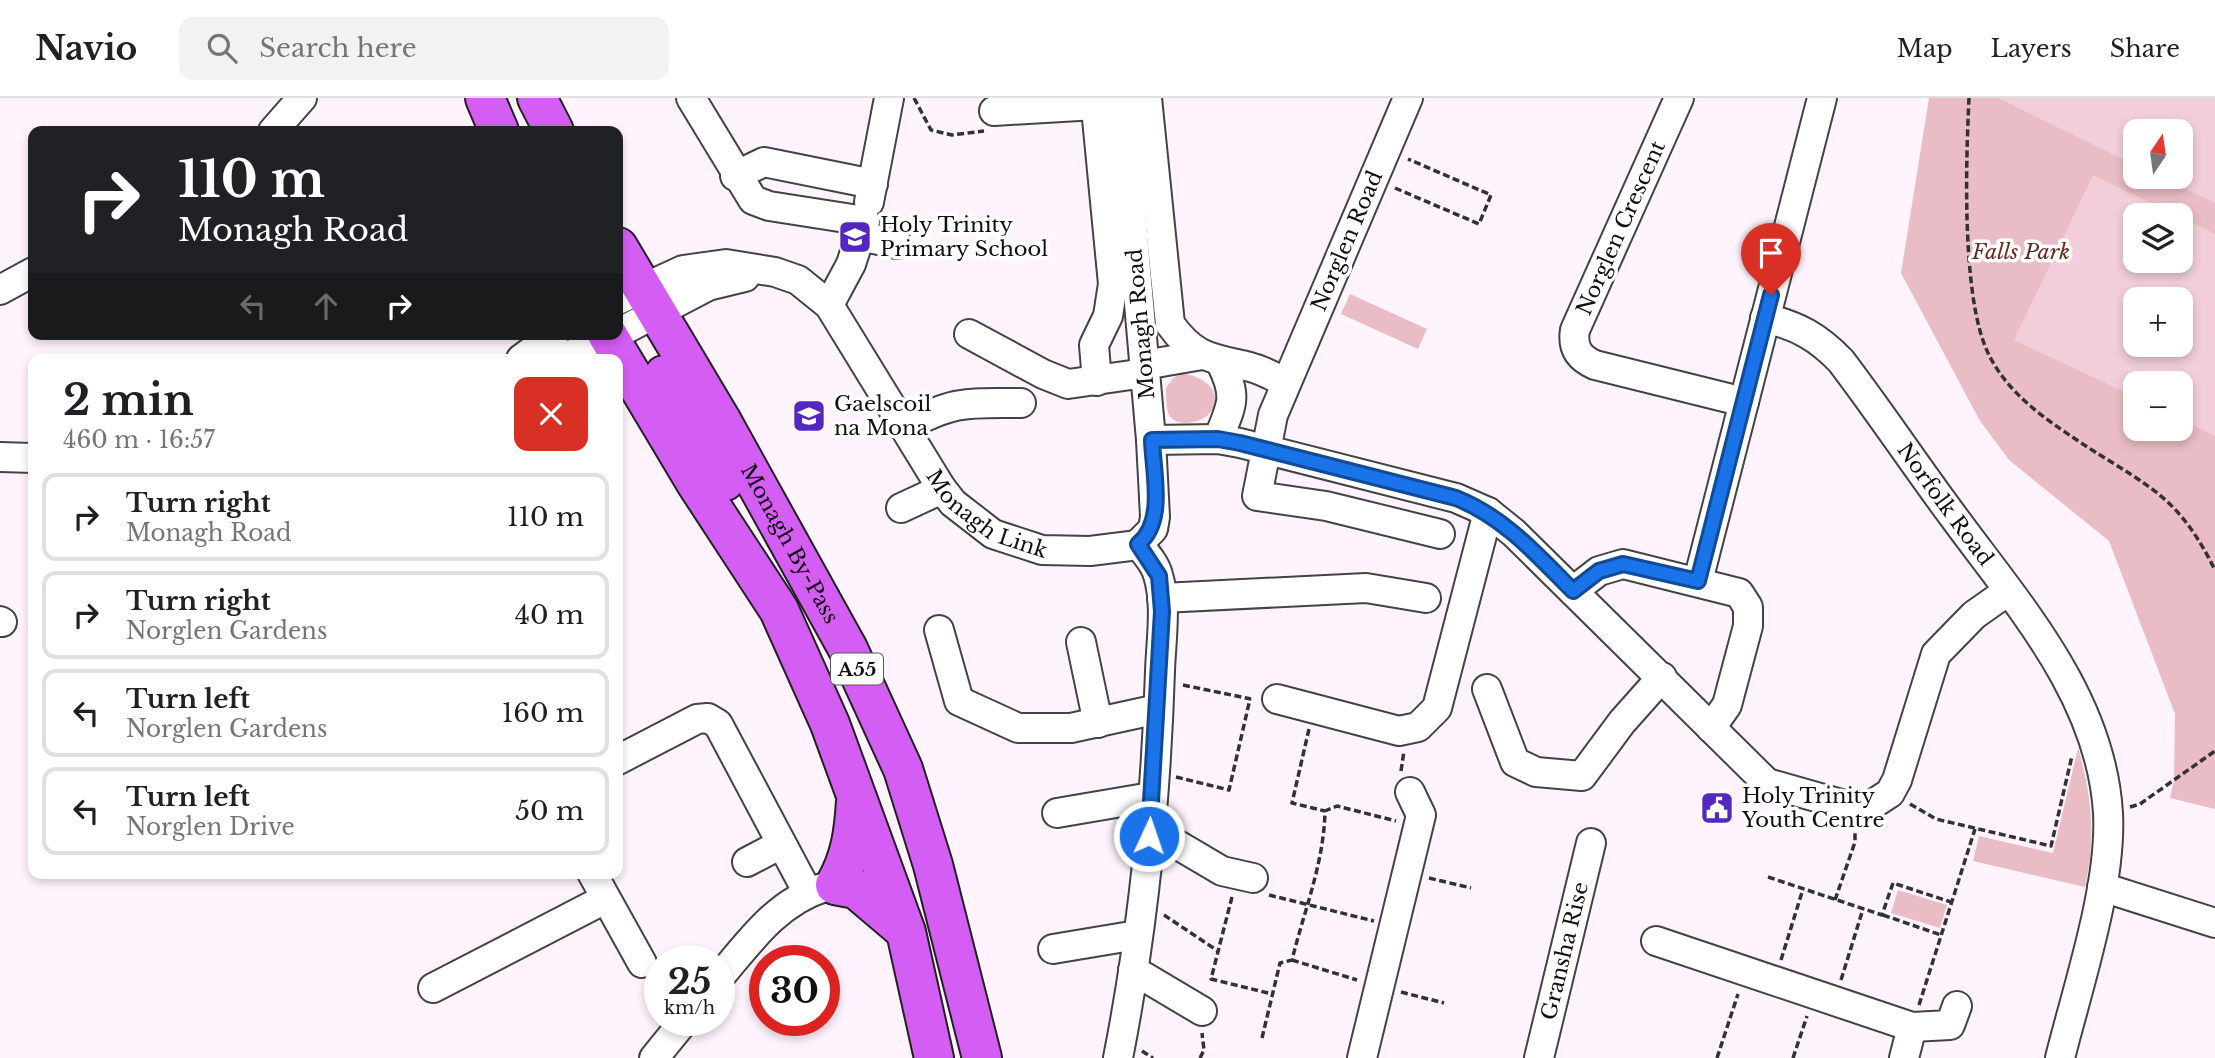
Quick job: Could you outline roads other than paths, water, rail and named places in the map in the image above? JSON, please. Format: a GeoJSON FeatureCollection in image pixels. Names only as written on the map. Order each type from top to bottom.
{"type":"FeatureCollection","features":[{"type":"Feature","properties":{"kind":"highway"},"geometry":{"type":"LineString","coordinates":[[485,98],[497,126]]}},
{"type":"Feature","properties":{"kind":"highway"},"geometry":{"type":"LineString","coordinates":[[530,98],[537,126]]}},
{"type":"Feature","properties":{"kind":"highway"},"geometry":{"type":"LineString","coordinates":[[537,98],[551,126]]}},
{"type":"Feature","properties":{"kind":"highway","name":"Monagh By-Pass"},"geometry":{"type":"LineString","coordinates":[[623,317],[721,420],[841,637],[902,769],[933,865],[982,1058]]}},
{"type":"Feature","properties":{"kind":"highway","name":"Monagh By-Pass"},"geometry":{"type":"LineString","coordinates":[[623,318],[696,483],[779,610],[857,793],[906,932],[934,1058]]}},
{"type":"Feature","properties":{"kind":"highway"},"geometry":{"type":"LineString","coordinates":[[821,889],[847,863],[854,835],[857,793]]}},
{"type":"Feature","properties":{"kind":"highway"},"geometry":{"type":"LineString","coordinates":[[821,889],[856,889],[906,932]]}},
{"type":"Feature","properties":{"kind":"street"},"geometry":{"type":"LineString","coordinates":[[277,126],[302,98]]}},
{"type":"Feature","properties":{"kind":"street"},"geometry":{"type":"LineString","coordinates":[[691,98],[753,200],[862,229],[897,244]]}},
{"type":"Feature","properties":{"kind":"street"},"geometry":{"type":"LineString","coordinates":[[829,305],[851,264],[862,229],[889,98]]}},
{"type":"Feature","properties":{"kind":"street","name":"Monagh Road"},"geometry":{"type":"LineString","coordinates":[[1147,98],[1170,324],[1180,338],[1212,359]]}},
{"type":"Feature","properties":{"kind":"street","name":"Norglen Crescent"},"geometry":{"type":"LineString","coordinates":[[1679,98],[1575,330],[1575,347],[1585,361],[1595,365],[1744,402]]}},
{"type":"Feature","properties":{"kind":"street"},"geometry":{"type":"LineString","coordinates":[[1698,581],[1820,98]]}},
{"type":"Feature","properties":{"kind":"street"},"geometry":{"type":"LineString","coordinates":[[994,111],[1104,100]]}},
{"type":"Feature","properties":{"kind":"street","name":"Monagh Road"},"geometry":{"type":"LineString","coordinates":[[1104,100],[1152,440],[1155,517],[1148,536],[1138,544]]}},
{"type":"Feature","properties":{"kind":"street","name":"Monagh Road"},"geometry":{"type":"LineString","coordinates":[[1097,381],[1094,345],[1108,316],[1113,284],[1104,100]]}},
{"type":"Feature","properties":{"kind":"street","name":"Norglen Road"},"geometry":{"type":"LineString","coordinates":[[1402,100],[1386,150],[1273,415],[1257,496],[1326,506],[1440,534]]}},
{"type":"Feature","properties":{"kind":"street"},"geometry":{"type":"LineString","coordinates":[[736,176],[764,162],[873,184]]}},
{"type":"Feature","properties":{"kind":"street","name":"Monagh Link"},"geometry":{"type":"LineString","coordinates":[[623,315],[683,270],[726,264],[775,272],[798,280],[829,305],[953,503],[993,534],[1042,550],[1090,551],[1138,544]]}},
{"type":"Feature","properties":{"kind":"street"},"geometry":{"type":"LineString","coordinates":[[0,290],[28,275]]}},
{"type":"Feature","properties":{"kind":"street","name":"Norfolk Road"},"geometry":{"type":"LineString","coordinates":[[1765,318],[1796,326],[1812,335],[1841,362],[2055,656],[2090,728],[2099,752],[2108,814],[2102,887],[2060,1058]]}},
{"type":"Feature","properties":{"kind":"street"},"geometry":{"type":"LineString","coordinates":[[969,334],[1043,374],[1068,384],[1212,359],[1252,367],[1286,383]]}},
{"type":"Feature","properties":{"kind":"street"},"geometry":{"type":"LineString","coordinates":[[528,354],[547,340]]}},
{"type":"Feature","properties":{"kind":"street","name":"Monagh Link"},"geometry":{"type":"LineString","coordinates":[[569,354],[589,340]]}},
{"type":"Feature","properties":{"kind":"street"},"geometry":{"type":"LineString","coordinates":[[1212,359],[1233,387],[1228,416],[1218,439]]}},
{"type":"Feature","properties":{"kind":"street"},"geometry":{"type":"LineString","coordinates":[[905,427],[938,408],[959,403],[1021,403]]}},
{"type":"Feature","properties":{"kind":"street"},"geometry":{"type":"LineString","coordinates":[[1152,440],[1218,439],[1265,449],[1456,498],[1488,512],[1514,533],[1767,783],[1855,808],[1870,806],[1890,793],[1897,780],[1936,654],[1974,615],[2008,591]]}},
{"type":"Feature","properties":{"kind":"street"},"geometry":{"type":"LineString","coordinates":[[0,457],[28,458]]}},
{"type":"Feature","properties":{"kind":"street"},"geometry":{"type":"LineString","coordinates":[[901,508],[942,489]]}},
{"type":"Feature","properties":{"kind":"street"},"geometry":{"type":"LineString","coordinates":[[1264,699],[1313,708],[1399,731],[1418,727],[1437,708],[1488,512]]}},
{"type":"Feature","properties":{"kind":"street"},"geometry":{"type":"LineString","coordinates":[[1118,1058],[1133,970],[1149,836],[1158,709],[1162,598],[1155,566],[1138,544]]}},
{"type":"Feature","properties":{"kind":"street"},"geometry":{"type":"LineString","coordinates":[[1573,591],[1599,571],[1623,564],[1739,593],[1748,607],[1748,626],[1727,705],[1711,728]]}},
{"type":"Feature","properties":{"kind":"street"},"geometry":{"type":"LineString","coordinates":[[1162,598],[1366,588],[1426,598]]}},
{"type":"Feature","properties":{"kind":"street"},"geometry":{"type":"LineString","coordinates":[[939,630],[959,701],[1018,728],[1072,728],[1158,709]]}},
{"type":"Feature","properties":{"kind":"street"},"geometry":{"type":"LineString","coordinates":[[1081,642],[1098,723]]}},
{"type":"Feature","properties":{"kind":"street"},"geometry":{"type":"LineString","coordinates":[[1487,689],[1515,762],[1536,772],[1581,776],[1622,722],[1662,677]]}},
{"type":"Feature","properties":{"kind":"street"},"geometry":{"type":"LineString","coordinates":[[623,757],[697,719],[708,718],[718,724],[781,845],[821,889],[765,922],[735,959]]}},
{"type":"Feature","properties":{"kind":"street"},"geometry":{"type":"LineString","coordinates":[[1057,813],[1153,784]]}},
{"type":"Feature","properties":{"kind":"street"},"geometry":{"type":"LineString","coordinates":[[1362,1058],[1421,815],[1410,792]]}},
{"type":"Feature","properties":{"kind":"street"},"geometry":{"type":"LineString","coordinates":[[1149,836],[1161,835],[1248,886]]}},
{"type":"Feature","properties":{"kind":"street","name":"Gransha Rise"},"geometry":{"type":"LineString","coordinates":[[1539,1058],[1591,843]]}},
{"type":"Feature","properties":{"kind":"street"},"geometry":{"type":"LineString","coordinates":[[747,862],[781,845]]}},
{"type":"Feature","properties":{"kind":"street"},"geometry":{"type":"LineString","coordinates":[[595,879],[642,963]]}},
{"type":"Feature","properties":{"kind":"street"},"geometry":{"type":"LineString","coordinates":[[2102,887],[2215,923]]}},
{"type":"Feature","properties":{"kind":"street"},"geometry":{"type":"LineString","coordinates":[[433,988],[605,899]]}},
{"type":"Feature","properties":{"kind":"street"},"geometry":{"type":"LineString","coordinates":[[1054,949],[1137,935]]}},
{"type":"Feature","properties":{"kind":"street"},"geometry":{"type":"LineString","coordinates":[[1656,941],[1912,1027],[1950,1025],[1957,1006]]}},
{"type":"Feature","properties":{"kind":"street"},"geometry":{"type":"LineString","coordinates":[[1133,970],[1202,1011]]}},
{"type":"Feature","properties":{"kind":"street"},"geometry":{"type":"LineString","coordinates":[[1904,1058],[1912,1027]]}},
{"type":"Feature","properties":{"kind":"street"},"geometry":{"type":"LineString","coordinates":[[654,1058],[672,1036]]}},
{"type":"Feature","properties":{"kind":"place","name":"Holy Trinity Primary School"},"geometry":{"type":"Point","coordinates":[855,237]}},
{"type":"Feature","properties":{"kind":"place","name":"Gaelscoil na Mona"},"geometry":{"type":"Point","coordinates":[809,416]}},
{"type":"Feature","properties":{"kind":"place","name":"Holy Trinity Youth Centre"},"geometry":{"type":"Point","coordinates":[1717,808]}},
{"type":"Feature","properties":{"kind":"park label","name":"Falls Park"},"geometry":{"type":"Point","coordinates":[2021,252]}}]}
